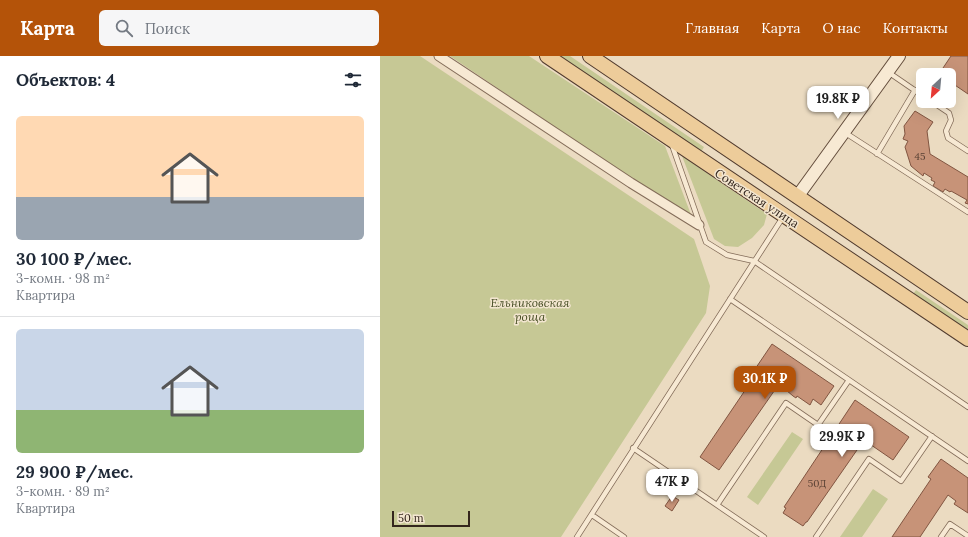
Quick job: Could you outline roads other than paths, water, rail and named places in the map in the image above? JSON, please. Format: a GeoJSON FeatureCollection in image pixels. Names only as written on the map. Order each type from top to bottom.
{"type":"FeatureCollection","features":[{"type":"Feature","properties":{"kind":"main road","name":"Советская улица"},"geometry":{"type":"LineString","coordinates":[[547,56],[968,339]]}},
{"type":"Feature","properties":{"kind":"main road","name":"Советская улица"},"geometry":{"type":"LineString","coordinates":[[590,56],[968,312]]}},
{"type":"Feature","properties":{"kind":"main road"},"geometry":{"type":"LineString","coordinates":[[784,216],[899,56]]}},
{"type":"Feature","properties":{"kind":"main road"},"geometry":{"type":"LineString","coordinates":[[896,291],[909,272]]}},
{"type":"Feature","properties":{"kind":"street"},"geometry":{"type":"LineString","coordinates":[[439,56],[631,183],[699,225]]}},
{"type":"Feature","properties":{"kind":"lane"},"geometry":{"type":"LineString","coordinates":[[604,56],[610,69]]}},
{"type":"Feature","properties":{"kind":"lane"},"geometry":{"type":"LineString","coordinates":[[877,154],[915,90],[888,72]]}},
{"type":"Feature","properties":{"kind":"lane"},"geometry":{"type":"LineString","coordinates":[[942,108],[949,113],[951,120],[946,131],[948,138],[968,151]]}},
{"type":"Feature","properties":{"kind":"lane"},"geometry":{"type":"LineString","coordinates":[[844,132],[968,212]]}},
{"type":"Feature","properties":{"kind":"lane"},"geometry":{"type":"LineString","coordinates":[[670,139],[706,242],[716,250],[727,255],[754,262],[968,407]]}},
{"type":"Feature","properties":{"kind":"lane"},"geometry":{"type":"LineString","coordinates":[[577,537],[784,216]]}},
{"type":"Feature","properties":{"kind":"lane"},"geometry":{"type":"LineString","coordinates":[[730,299],[968,460]]}},
{"type":"Feature","properties":{"kind":"lane"},"geometry":{"type":"LineString","coordinates":[[716,505],[786,403],[818,425],[849,380]]}},
{"type":"Feature","properties":{"kind":"lane"},"geometry":{"type":"LineString","coordinates":[[816,537],[869,459],[901,481],[932,436]]}},
{"type":"Feature","properties":{"kind":"lane"},"geometry":{"type":"LineString","coordinates":[[633,448],[764,537]]}},
{"type":"Feature","properties":{"kind":"lane"},"geometry":{"type":"LineString","coordinates":[[592,515],[624,537]]}},
{"type":"Feature","properties":{"kind":"lane"},"geometry":{"type":"LineString","coordinates":[[941,537],[950,524],[968,536]]}},
{"type":"Feature","properties":{"kind":"park label","name":"Ельниковская роща"},"geometry":{"type":"Point","coordinates":[530,309]}}]}
